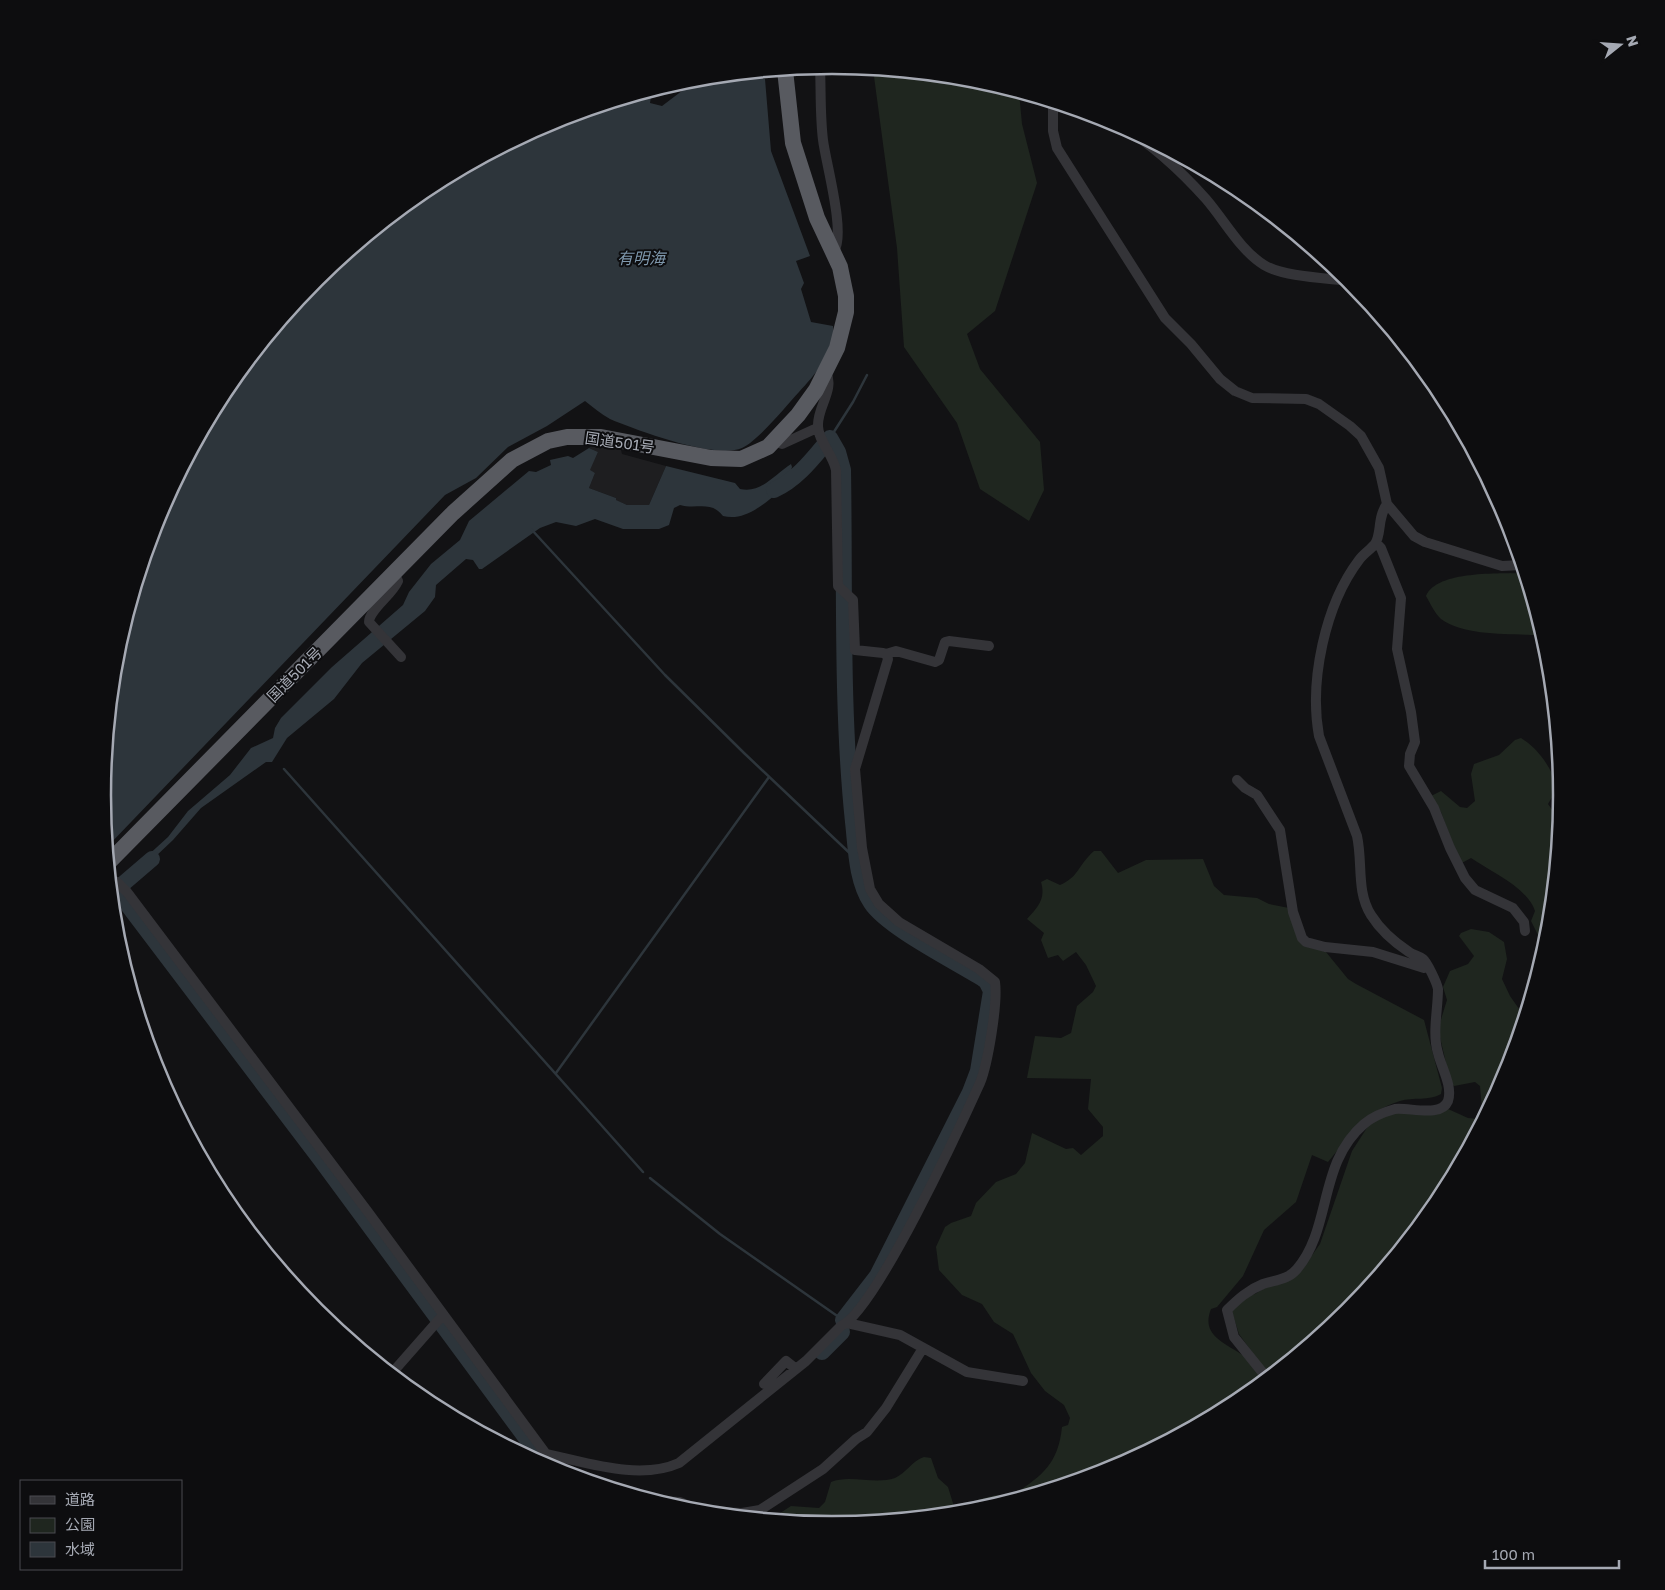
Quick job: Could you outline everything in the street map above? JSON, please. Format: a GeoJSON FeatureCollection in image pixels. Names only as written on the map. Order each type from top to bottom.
{"type":"FeatureCollection","features":[{"type":"Feature","properties":{"kind":"highway","name":"国道501号"},"geometry":{"type":"LineString","coordinates":[[114,857],[453,512],[495,475],[528,450],[548,441],[567,437],[601,437],[727,460],[741,459],[758,453],[775,441],[798,415],[826,372],[837,348],[846,312],[844,283],[834,251],[818,218],[793,143],[786,75]]}},
{"type":"Feature","properties":{"kind":"street"},"geometry":{"type":"LineString","coordinates":[[820,74],[823,140],[838,227],[838,245],[834,251]]}},
{"type":"Feature","properties":{"kind":"street"},"geometry":{"type":"LineString","coordinates":[[1054,109],[1053,131],[1057,148],[1165,318],[1191,344],[1220,379],[1235,392],[1252,398],[1306,399],[1319,404],[1361,436],[1379,468],[1387,504],[1414,536],[1425,542],[1502,566],[1516,565]]}},
{"type":"Feature","properties":{"kind":"street"},"geometry":{"type":"LineString","coordinates":[[1156,150],[1205,198],[1247,251],[1266,266],[1289,273],[1337,279]]}},
{"type":"Feature","properties":{"kind":"street"},"geometry":{"type":"LineString","coordinates":[[826,372],[830,384],[819,416],[819,431],[834,461],[838,586],[853,600],[855,650],[886,654],[896,651],[935,662],[939,660],[945,642],[989,646]]}},
{"type":"Feature","properties":{"kind":"street"},"geometry":{"type":"LineString","coordinates":[[775,441],[782,444],[819,431]]}},
{"type":"Feature","properties":{"kind":"street"},"geometry":{"type":"LineString","coordinates":[[1263,1373],[1234,1337],[1227,1310],[1240,1296],[1262,1284],[1286,1278],[1296,1270],[1314,1240],[1336,1161],[1364,1124],[1374,1116],[1396,1109],[1436,1110],[1444,1106],[1448,1101],[1449,1089],[1437,1051],[1438,989],[1426,966],[1425,960],[1411,953],[1385,934],[1370,914],[1361,891],[1361,852],[1357,836],[1319,736],[1316,721],[1319,654],[1328,625],[1346,582],[1359,560],[1376,543],[1381,513],[1387,504]]}},
{"type":"Feature","properties":{"kind":"street"},"geometry":{"type":"LineString","coordinates":[[1376,543],[1381,548],[1401,598],[1397,649],[1411,712],[1415,742],[1410,754],[1410,766],[1434,808],[1450,848],[1465,878],[1475,890],[1513,908],[1524,922],[1525,931]]}},
{"type":"Feature","properties":{"kind":"street"},"geometry":{"type":"LineString","coordinates":[[394,572],[398,581],[394,590],[370,616],[371,626],[401,656]]}},
{"type":"Feature","properties":{"kind":"street"},"geometry":{"type":"LineString","coordinates":[[552,1459],[634,1470],[668,1467],[679,1463],[796,1369],[841,1326],[847,1323],[870,1294],[891,1262],[965,1116],[985,1067],[996,990],[994,982],[979,969],[887,913],[870,889],[862,848],[855,769],[888,659],[886,654]]}},
{"type":"Feature","properties":{"kind":"street"},"geometry":{"type":"LineString","coordinates":[[1237,780],[1257,795],[1280,830],[1293,912],[1302,938],[1306,942],[1325,946],[1355,948],[1424,968],[1426,966]]}},
{"type":"Feature","properties":{"kind":"street"},"geometry":{"type":"LineString","coordinates":[[116,883],[127,892],[540,1454]]}},
{"type":"Feature","properties":{"kind":"street"},"geometry":{"type":"LineString","coordinates":[[396,1369],[440,1318]]}},
{"type":"Feature","properties":{"kind":"street"},"geometry":{"type":"LineString","coordinates":[[847,1323],[900,1335],[967,1372],[1023,1380]]}},
{"type":"Feature","properties":{"kind":"street"},"geometry":{"type":"LineString","coordinates":[[751,1511],[760,1510],[823,1469],[856,1439],[867,1432],[886,1408],[923,1348]]}},
{"type":"Feature","properties":{"kind":"street"},"geometry":{"type":"LineString","coordinates":[[764,1384],[786,1361],[796,1369]]}},
{"type":"Feature","properties":{"kind":"shaded area"},"geometry":{"type":"Polygon","coordinates":[[[591,446],[621,450],[622,454],[666,466],[649,505],[627,505],[615,500],[616,498],[589,488],[595,473],[589,471],[598,452],[589,448],[591,446]]]}},
{"type":"Feature","properties":{"kind":"green space"},"geometry":{"type":"Polygon","coordinates":[[[874,75],[927,80],[1020,98],[1022,124],[1037,183],[995,311],[967,334],[980,369],[1040,442],[1044,490],[1029,521],[980,489],[957,423],[904,347],[897,248],[874,75]]]}},
{"type":"Feature","properties":{"kind":"green space"},"geometry":{"type":"Polygon","coordinates":[[[1518,573],[1535,635],[1488,633],[1450,625],[1441,619],[1426,596],[1432,588],[1443,582],[1470,575],[1518,573]]]}},
{"type":"Feature","properties":{"kind":"green space"},"geometry":{"type":"Polygon","coordinates":[[[1521,738],[1534,748],[1553,776],[1554,794],[1548,804],[1553,812],[1552,842],[1548,889],[1539,939],[1531,921],[1535,911],[1531,902],[1517,887],[1471,858],[1460,864],[1441,812],[1431,796],[1441,791],[1460,807],[1467,808],[1475,801],[1471,774],[1474,764],[1499,755],[1515,740],[1521,738]]]}},
{"type":"Feature","properties":{"kind":"green space"},"geometry":{"type":"Polygon","coordinates":[[[1094,851],[1101,851],[1118,873],[1146,860],[1203,859],[1214,886],[1224,895],[1257,898],[1269,904],[1289,908],[1306,946],[1326,952],[1348,979],[1424,1020],[1442,1088],[1441,1094],[1436,1096],[1400,1101],[1377,1111],[1351,1134],[1328,1162],[1312,1155],[1296,1202],[1264,1230],[1243,1276],[1217,1307],[1211,1309],[1208,1322],[1212,1332],[1219,1340],[1250,1361],[1258,1371],[1259,1376],[1193,1420],[1152,1442],[1064,1478],[1016,1493],[1039,1476],[1052,1461],[1060,1440],[1062,1427],[1068,1425],[1070,1418],[1064,1405],[1045,1391],[1031,1373],[1013,1334],[994,1322],[982,1304],[962,1295],[939,1270],[936,1247],[945,1227],[971,1216],[976,1203],[996,1182],[1016,1174],[1025,1163],[1032,1133],[1066,1149],[1073,1148],[1081,1155],[1103,1136],[1103,1127],[1088,1109],[1091,1079],[1027,1078],[1035,1036],[1061,1038],[1071,1033],[1077,1006],[1093,992],[1096,986],[1086,965],[1076,952],[1063,961],[1058,955],[1048,958],[1041,940],[1044,933],[1027,919],[1038,907],[1042,898],[1041,882],[1047,879],[1060,885],[1071,878],[1094,851]]]}},
{"type":"Feature","properties":{"kind":"green space"},"geometry":{"type":"Polygon","coordinates":[[[1471,929],[1489,932],[1504,942],[1507,959],[1502,979],[1510,996],[1520,1010],[1499,1071],[1482,1108],[1480,1086],[1475,1082],[1454,1086],[1451,1084],[1438,1029],[1447,1000],[1443,987],[1450,971],[1468,964],[1474,956],[1459,936],[1461,933],[1471,929]]]}},
{"type":"Feature","properties":{"kind":"green space"},"geometry":{"type":"Polygon","coordinates":[[[1411,1105],[1448,1109],[1468,1118],[1476,1119],[1457,1156],[1405,1234],[1375,1271],[1343,1305],[1266,1371],[1239,1334],[1230,1306],[1234,1301],[1255,1294],[1279,1279],[1303,1268],[1320,1244],[1352,1151],[1372,1120],[1411,1105]]]}},
{"type":"Feature","properties":{"kind":"green space"},"geometry":{"type":"Polygon","coordinates":[[[924,1457],[931,1458],[938,1478],[948,1487],[954,1505],[880,1515],[778,1514],[791,1506],[819,1508],[825,1502],[831,1482],[846,1479],[887,1480],[895,1478],[924,1457]]]}},
{"type":"Feature","properties":{"kind":"green space"},"geometry":{"type":"Polygon","coordinates":[[[996,1495],[1002,1496],[976,1501],[977,1500],[996,1495]]]}},
{"type":"Feature","properties":{"kind":"water","name":"有明海"},"geometry":{"type":"Polygon","coordinates":[[[761,78],[765,79],[771,151],[810,256],[796,261],[804,283],[801,289],[811,322],[833,326],[831,344],[823,362],[764,431],[742,448],[730,451],[714,450],[676,442],[610,419],[585,401],[547,426],[508,447],[476,478],[445,495],[113,841],[111,795],[117,701],[125,654],[136,608],[166,519],[186,476],[208,434],[260,356],[290,319],[322,285],[357,253],[393,223],[432,195],[472,170],[513,148],[601,112],[651,97],[650,103],[662,106],[683,90],[738,80],[761,78]]]}},
{"type":"Feature","properties":{"kind":"water"},"geometry":{"type":"Polygon","coordinates":[[[589,448],[598,452],[590,470],[595,473],[589,488],[616,498],[616,500],[627,505],[649,505],[666,466],[735,483],[740,489],[748,490],[761,486],[791,464],[789,476],[792,480],[752,512],[742,515],[733,517],[723,516],[713,508],[680,505],[674,508],[669,525],[659,529],[623,529],[595,519],[576,526],[556,522],[540,528],[482,569],[479,569],[473,560],[466,559],[436,585],[435,597],[425,611],[362,663],[334,699],[287,738],[272,762],[266,762],[201,808],[173,840],[136,875],[134,873],[145,858],[168,837],[188,811],[230,775],[251,748],[273,738],[275,728],[281,718],[332,667],[403,605],[409,592],[431,564],[460,540],[469,521],[529,471],[536,472],[551,465],[550,460],[568,456],[573,458],[589,448]]]}},
{"type":"Feature","properties":{"kind":"waterway"},"geometry":{"type":"LineString","coordinates":[[830,438],[853,402],[867,375]]}},
{"type":"Feature","properties":{"kind":"waterway"},"geometry":{"type":"LineString","coordinates":[[774,490],[798,474],[830,438],[838,452],[843,470],[844,647],[849,779],[856,853],[862,884],[871,903],[879,913],[924,945],[986,981],[991,991],[978,1071],[970,1092],[877,1276],[843,1320]]}},
{"type":"Feature","properties":{"kind":"waterway"},"geometry":{"type":"LineString","coordinates":[[532,530],[665,675],[857,860]]}},
{"type":"Feature","properties":{"kind":"waterway"},"geometry":{"type":"LineString","coordinates":[[284,769],[643,1172]]}},
{"type":"Feature","properties":{"kind":"waterway"},"geometry":{"type":"LineString","coordinates":[[556,1073],[769,777]]}},
{"type":"Feature","properties":{"kind":"waterway"},"geometry":{"type":"LineString","coordinates":[[118,895],[124,883],[152,859]]}},
{"type":"Feature","properties":{"kind":"waterway"},"geometry":{"type":"LineString","coordinates":[[120,895],[320,1159],[537,1452]]}},
{"type":"Feature","properties":{"kind":"waterway"},"geometry":{"type":"LineString","coordinates":[[650,1178],[720,1234],[843,1320]]}},
{"type":"Feature","properties":{"kind":"waterway"},"geometry":{"type":"LineString","coordinates":[[822,1352],[842,1332]]}}]}
